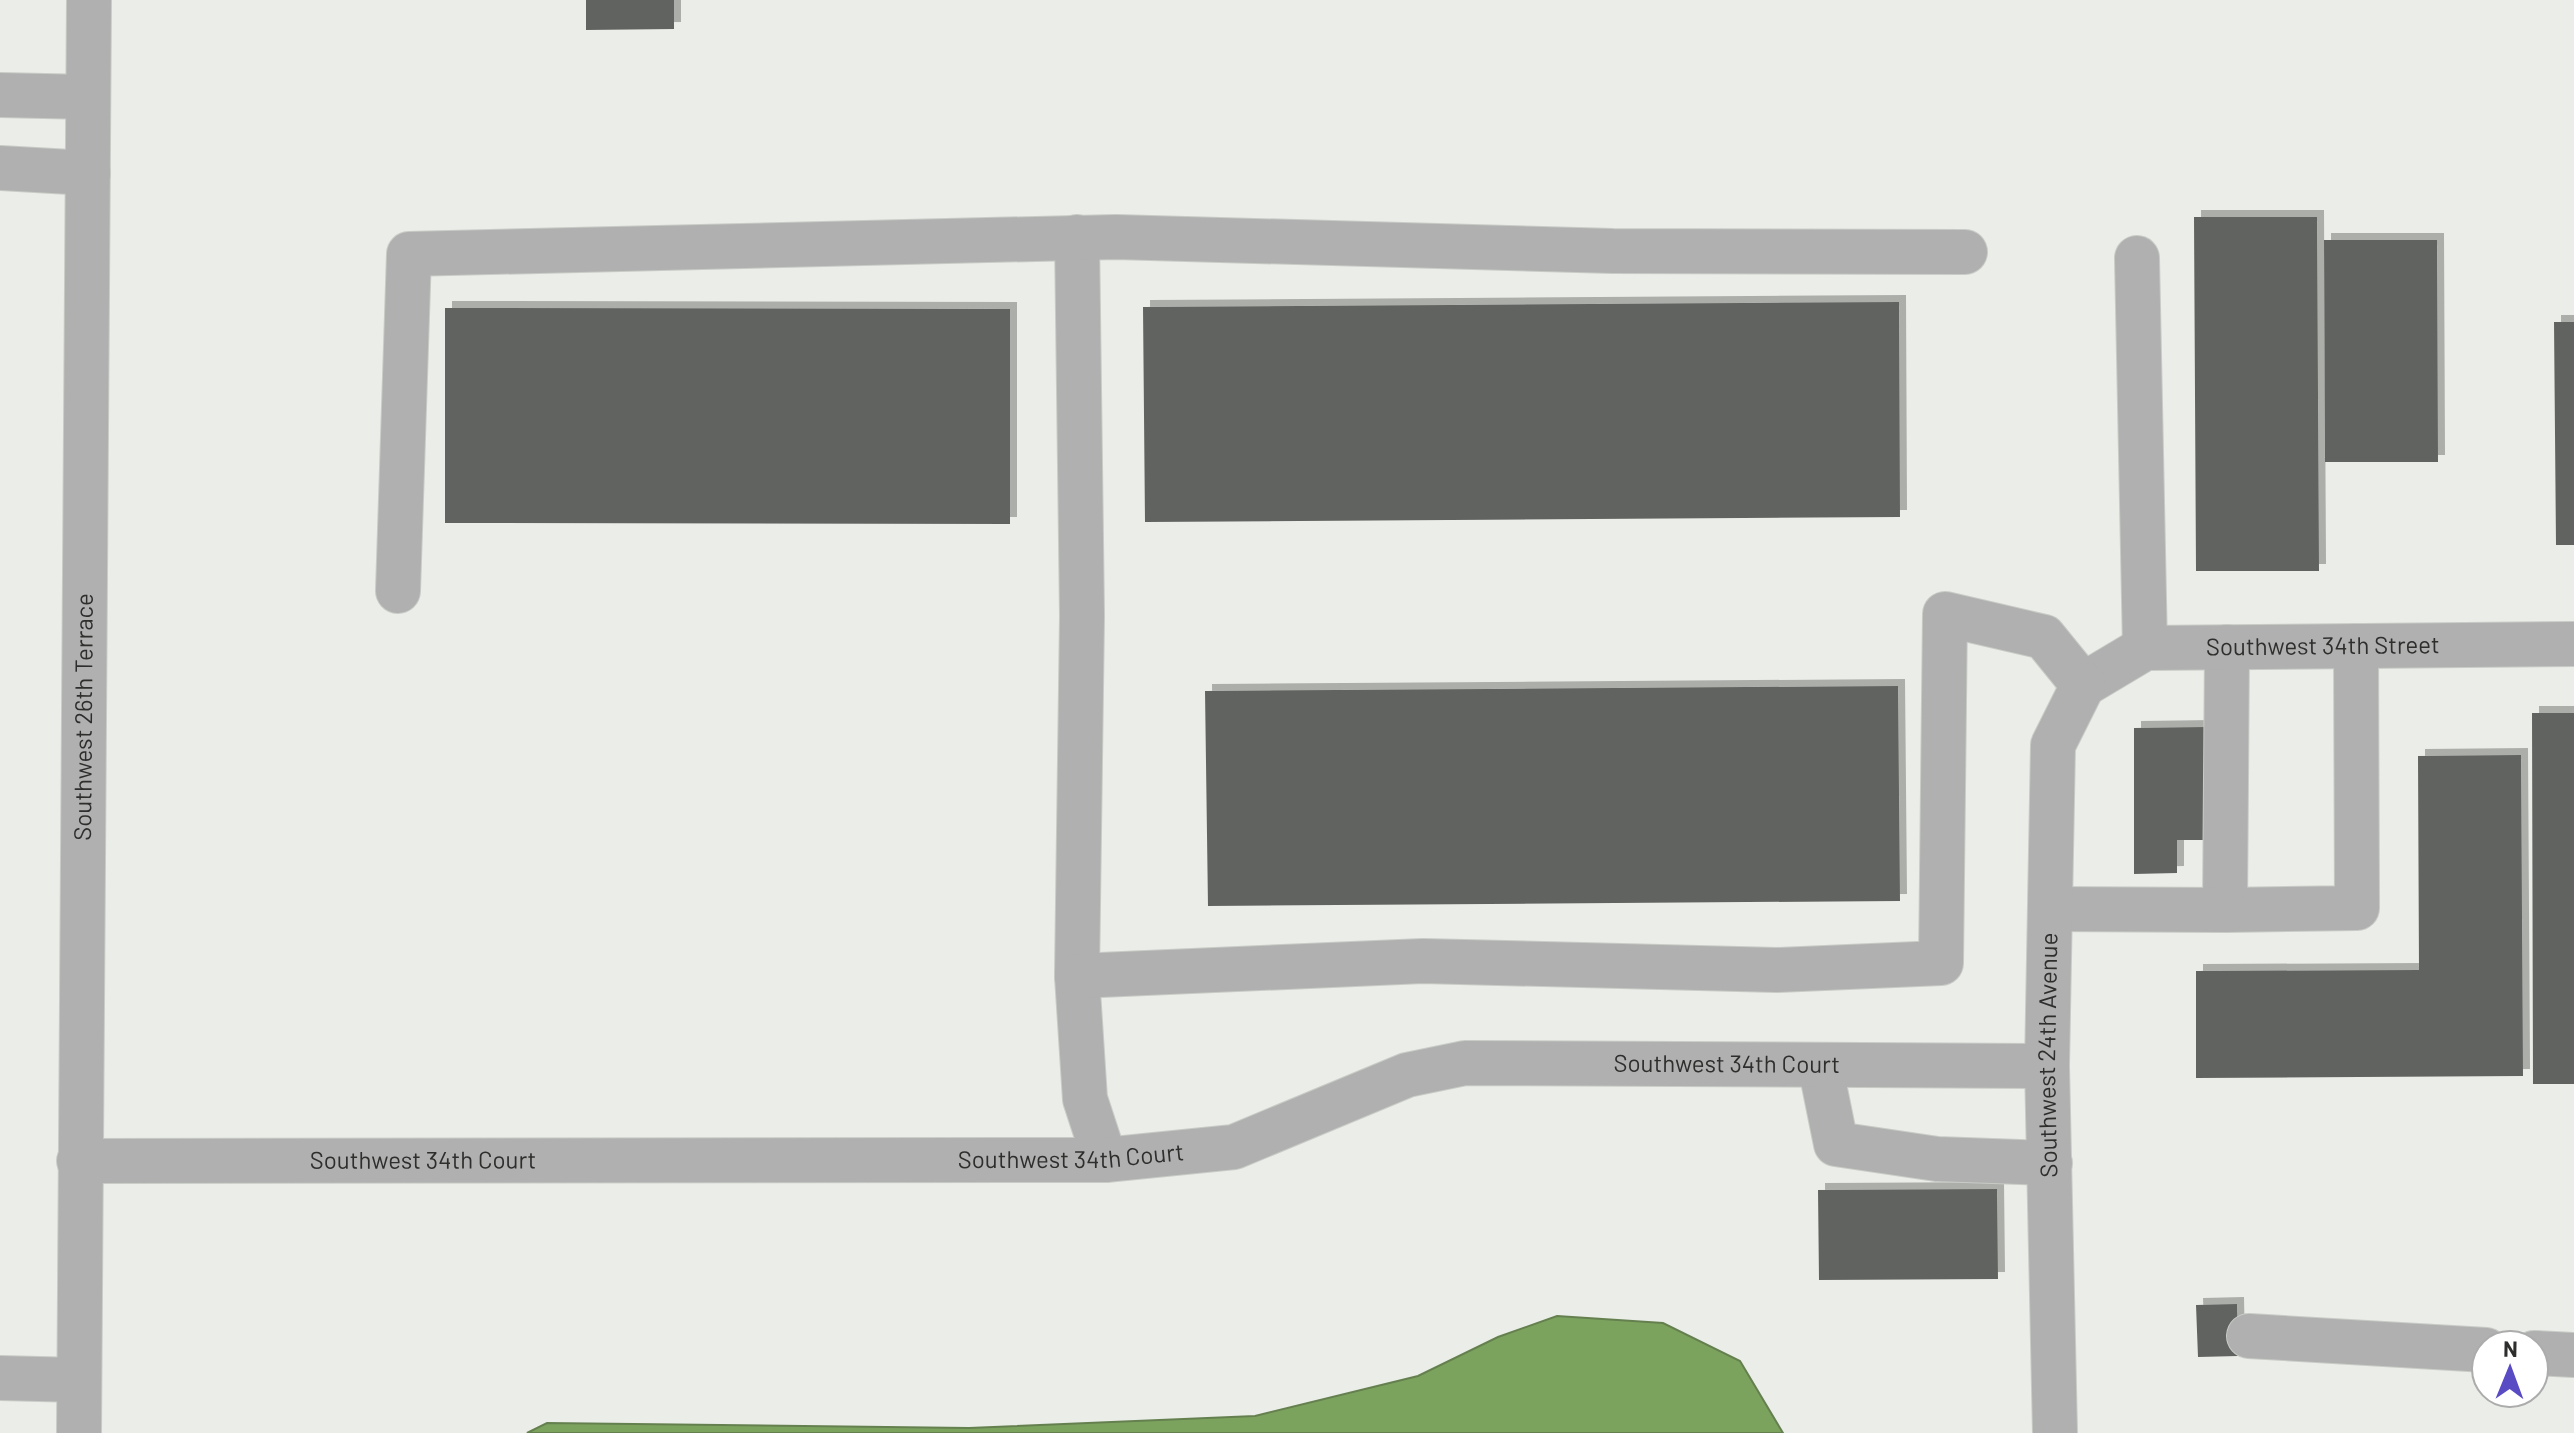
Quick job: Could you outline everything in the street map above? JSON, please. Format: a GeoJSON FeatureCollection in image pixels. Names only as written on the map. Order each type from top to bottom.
{"type":"FeatureCollection","features":[{"type":"Feature","properties":{"kind":"street","name":"Southwest 26th Terrace"},"geometry":{"type":"LineString","coordinates":[[79,1433],[89,0]]}},
{"type":"Feature","properties":{"kind":"street"},"geometry":{"type":"LineString","coordinates":[[0,95],[88,97]]}},
{"type":"Feature","properties":{"kind":"street"},"geometry":{"type":"LineString","coordinates":[[0,168],[88,173]]}},
{"type":"Feature","properties":{"kind":"street"},"geometry":{"type":"LineString","coordinates":[[1077,237],[1082,616],[1077,976],[1085,1099],[1105,1160]]}},
{"type":"Feature","properties":{"kind":"street"},"geometry":{"type":"LineString","coordinates":[[398,591],[409,254],[1077,237],[1613,251],[1965,252]]}},
{"type":"Feature","properties":{"kind":"street"},"geometry":{"type":"LineString","coordinates":[[1077,976],[1423,961],[1777,970],[1941,963],[1945,614],[2044,637],[2083,685],[2145,648],[2137,258]]}},
{"type":"Feature","properties":{"kind":"street","name":"Southwest 34th Street"},"geometry":{"type":"LineString","coordinates":[[2145,648],[2574,644]]}},
{"type":"Feature","properties":{"kind":"street"},"geometry":{"type":"LineString","coordinates":[[2050,909],[2357,908],[2356,646]]}},
{"type":"Feature","properties":{"kind":"street"},"geometry":{"type":"LineString","coordinates":[[2225,910],[2227,647]]}},
{"type":"Feature","properties":{"kind":"street","name":"Southwest 24th Avenue"},"geometry":{"type":"LineString","coordinates":[[2055,1433],[2047,1066],[2053,745],[2083,685]]}},
{"type":"Feature","properties":{"kind":"street","name":"Southwest 34th Court"},"geometry":{"type":"LineString","coordinates":[[79,1161],[1105,1160],[1234,1147],[1407,1075],[1465,1063],[2047,1066]]}},
{"type":"Feature","properties":{"kind":"street"},"geometry":{"type":"LineString","coordinates":[[1820,1065],[1836,1144],[1937,1159],[2050,1163]]}},
{"type":"Feature","properties":{"kind":"street"},"geometry":{"type":"LineString","coordinates":[[2249,1336],[2470,1349]]}},
{"type":"Feature","properties":{"kind":"street"},"geometry":{"type":"LineString","coordinates":[[2550,1354],[2574,1355]]}},
{"type":"Feature","properties":{"kind":"street"},"geometry":{"type":"LineString","coordinates":[[0,1378],[79,1380]]}},
{"type":"Feature","properties":{"kind":"shaded area"},"geometry":{"type":"Polygon","coordinates":[[[1557,1316],[1663,1323],[1740,1361],[1783,1433],[527,1433],[547,1423],[969,1428],[1255,1416],[1418,1376],[1498,1337],[1557,1316]]]}},
{"type":"Feature","properties":{"kind":"building"},"geometry":{"type":"Polygon","coordinates":[[[586,0],[674,0],[674,29],[586,30],[586,0]]]}},
{"type":"Feature","properties":{"kind":"building"},"geometry":{"type":"Polygon","coordinates":[[[2194,217],[2317,217],[2319,571],[2196,571],[2194,217]]]}},
{"type":"Feature","properties":{"kind":"building"},"geometry":{"type":"Polygon","coordinates":[[[2324,240],[2437,240],[2438,462],[2325,462],[2324,240]]]}},
{"type":"Feature","properties":{"kind":"building"},"geometry":{"type":"Polygon","coordinates":[[[1899,302],[1900,517],[1145,522],[1143,307],[1899,302]]]}},
{"type":"Feature","properties":{"kind":"building"},"geometry":{"type":"Polygon","coordinates":[[[445,308],[1010,309],[1010,524],[445,523],[445,308]]]}},
{"type":"Feature","properties":{"kind":"building"},"geometry":{"type":"Polygon","coordinates":[[[2554,322],[2574,322],[2574,545],[2556,545],[2554,322]]]}},
{"type":"Feature","properties":{"kind":"building"},"geometry":{"type":"Polygon","coordinates":[[[1898,686],[1900,901],[1208,906],[1205,691],[1898,686]]]}},
{"type":"Feature","properties":{"kind":"building"},"geometry":{"type":"Polygon","coordinates":[[[2532,713],[2574,713],[2574,1084],[2533,1084],[2532,713]]]}},
{"type":"Feature","properties":{"kind":"building"},"geometry":{"type":"Polygon","coordinates":[[[2207,727],[2207,840],[2177,840],[2177,873],[2134,874],[2134,728],[2207,727]]]}},
{"type":"Feature","properties":{"kind":"building"},"geometry":{"type":"Polygon","coordinates":[[[2521,755],[2523,1076],[2196,1078],[2196,971],[2419,970],[2418,756],[2521,755]]]}},
{"type":"Feature","properties":{"kind":"building"},"geometry":{"type":"Polygon","coordinates":[[[1997,1189],[1998,1279],[1819,1280],[1818,1190],[1997,1189]]]}},
{"type":"Feature","properties":{"kind":"building"},"geometry":{"type":"Polygon","coordinates":[[[2237,1304],[2238,1356],[2198,1357],[2196,1305],[2237,1304]]]}}]}
